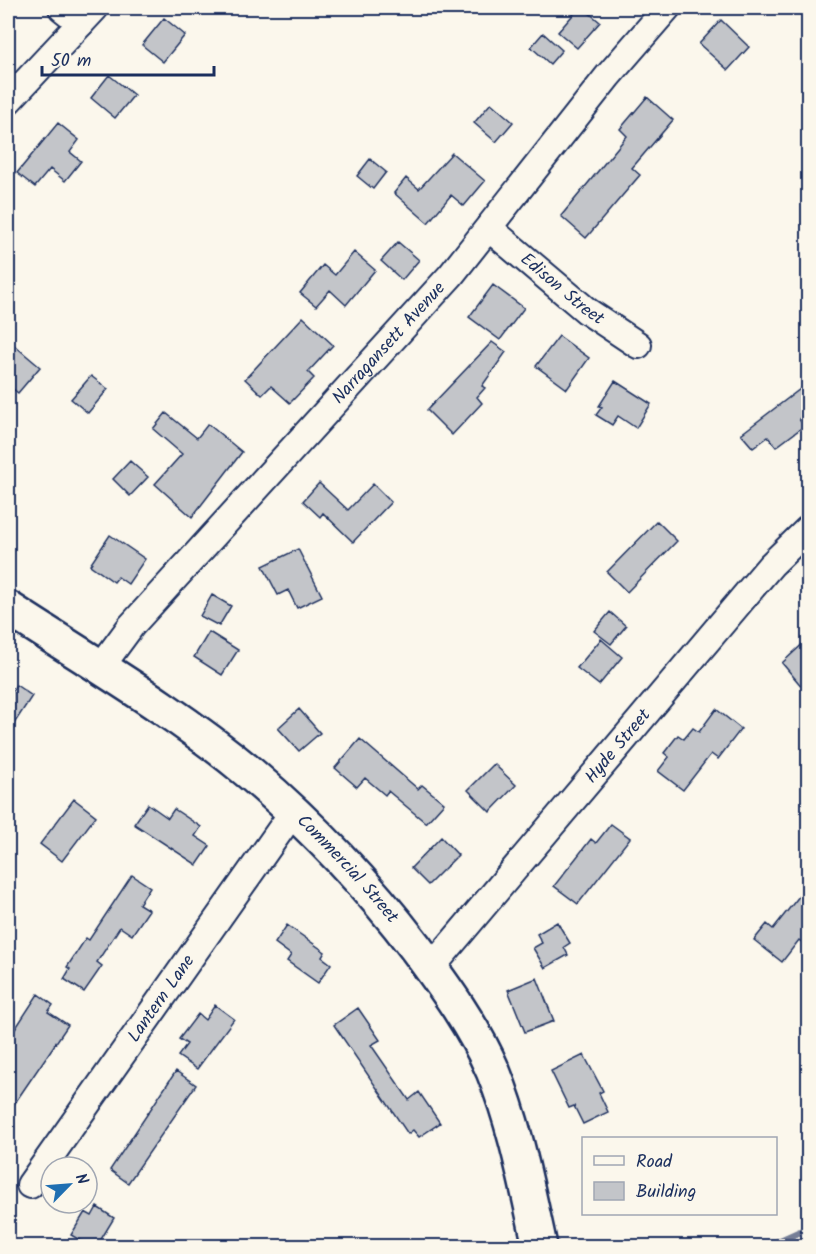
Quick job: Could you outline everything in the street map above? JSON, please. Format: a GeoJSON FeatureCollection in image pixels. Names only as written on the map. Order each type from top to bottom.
{"type":"FeatureCollection","features":[{"type":"Feature","properties":{"kind":"main road","name":"Commercial Street"},"geometry":{"type":"LineString","coordinates":[[8,608],[197,732],[250,773],[292,812],[384,906],[431,968],[472,1029],[493,1072],[512,1131],[540,1246]]}},
{"type":"Feature","properties":{"kind":"street","name":"Narragansett Avenue"},"geometry":{"type":"LineString","coordinates":[[100,668],[127,631],[432,298],[490,229],[592,96],[667,8]]}},
{"type":"Feature","properties":{"kind":"street"},"geometry":{"type":"LineString","coordinates":[[8,101],[79,13]]}},
{"type":"Feature","properties":{"kind":"street","name":"Edison Street"},"geometry":{"type":"LineString","coordinates":[[490,229],[587,311],[638,345]]}},
{"type":"Feature","properties":{"kind":"street","name":"Hyde Street"},"geometry":{"type":"LineString","coordinates":[[431,968],[771,565],[808,529]]}},
{"type":"Feature","properties":{"kind":"street","name":"Lantern Lane"},"geometry":{"type":"LineString","coordinates":[[30,1185],[292,812]]}},
{"type":"Feature","properties":{"kind":"building"},"geometry":{"type":"Polygon","coordinates":[[[579,8],[583,8],[600,22],[577,48],[558,32],[579,8]]]}},
{"type":"Feature","properties":{"kind":"building"},"geometry":{"type":"Polygon","coordinates":[[[164,18],[185,35],[163,62],[142,45],[164,18]]]}},
{"type":"Feature","properties":{"kind":"building"},"geometry":{"type":"Polygon","coordinates":[[[721,20],[749,47],[728,70],[699,44],[721,20]]]}},
{"type":"Feature","properties":{"kind":"building"},"geometry":{"type":"Polygon","coordinates":[[[543,33],[562,50],[550,64],[531,47],[543,33]]]}},
{"type":"Feature","properties":{"kind":"building"},"geometry":{"type":"Polygon","coordinates":[[[109,75],[134,95],[115,118],[91,98],[109,75]]]}},
{"type":"Feature","properties":{"kind":"building"},"geometry":{"type":"Polygon","coordinates":[[[647,97],[673,120],[632,168],[640,175],[586,238],[561,216],[627,136],[620,129],[647,97]]]}},
{"type":"Feature","properties":{"kind":"building"},"geometry":{"type":"Polygon","coordinates":[[[491,103],[513,122],[496,142],[474,123],[491,103]]]}},
{"type":"Feature","properties":{"kind":"building"},"geometry":{"type":"Polygon","coordinates":[[[58,123],[79,140],[70,152],[81,161],[65,181],[50,169],[35,187],[17,173],[58,123]]]}},
{"type":"Feature","properties":{"kind":"building"},"geometry":{"type":"Polygon","coordinates":[[[452,153],[485,181],[464,206],[451,195],[428,223],[394,193],[406,178],[419,189],[452,153]]]}},
{"type":"Feature","properties":{"kind":"building"},"geometry":{"type":"Polygon","coordinates":[[[370,159],[386,172],[373,189],[357,176],[370,159]]]}},
{"type":"Feature","properties":{"kind":"building"},"geometry":{"type":"Polygon","coordinates":[[[398,242],[419,260],[402,280],[381,261],[398,242]]]}},
{"type":"Feature","properties":{"kind":"building"},"geometry":{"type":"Polygon","coordinates":[[[354,252],[375,270],[346,305],[330,290],[316,306],[300,293],[323,265],[335,275],[354,252]]]}},
{"type":"Feature","properties":{"kind":"building"},"geometry":{"type":"Polygon","coordinates":[[[493,285],[524,308],[500,340],[469,317],[493,285]]]}},
{"type":"Feature","properties":{"kind":"building"},"geometry":{"type":"Polygon","coordinates":[[[303,317],[333,345],[308,372],[314,378],[290,403],[271,386],[262,395],[245,379],[303,317]]]}},
{"type":"Feature","properties":{"kind":"building"},"geometry":{"type":"Polygon","coordinates":[[[559,336],[589,358],[567,389],[536,366],[559,336]]]}},
{"type":"Feature","properties":{"kind":"building"},"geometry":{"type":"Polygon","coordinates":[[[8,340],[40,367],[18,393],[8,385],[8,340]]]}},
{"type":"Feature","properties":{"kind":"building"},"geometry":{"type":"Polygon","coordinates":[[[492,342],[506,352],[482,386],[485,388],[477,397],[482,403],[452,435],[427,410],[492,342]]]}},
{"type":"Feature","properties":{"kind":"building"},"geometry":{"type":"Polygon","coordinates":[[[91,376],[108,389],[88,413],[71,399],[91,376]]]}},
{"type":"Feature","properties":{"kind":"building"},"geometry":{"type":"Polygon","coordinates":[[[615,381],[651,404],[636,428],[618,416],[612,425],[596,415],[615,381]]]}},
{"type":"Feature","properties":{"kind":"building"},"geometry":{"type":"Polygon","coordinates":[[[808,383],[808,411],[799,419],[804,426],[776,447],[768,437],[753,448],[741,434],[808,383]]]}},
{"type":"Feature","properties":{"kind":"building"},"geometry":{"type":"Polygon","coordinates":[[[166,413],[197,438],[208,424],[242,452],[192,517],[155,484],[182,454],[153,429],[166,413]]]}},
{"type":"Feature","properties":{"kind":"building"},"geometry":{"type":"Polygon","coordinates":[[[130,461],[148,477],[130,496],[113,479],[130,461]]]}},
{"type":"Feature","properties":{"kind":"building"},"geometry":{"type":"Polygon","coordinates":[[[319,483],[348,510],[373,484],[391,502],[353,542],[323,513],[320,517],[303,501],[319,483]]]}},
{"type":"Feature","properties":{"kind":"building"},"geometry":{"type":"Polygon","coordinates":[[[657,521],[677,541],[627,592],[607,572],[657,521]]]}},
{"type":"Feature","properties":{"kind":"building"},"geometry":{"type":"Polygon","coordinates":[[[110,535],[145,559],[128,584],[118,577],[114,582],[90,565],[110,535]]]}},
{"type":"Feature","properties":{"kind":"building"},"geometry":{"type":"Polygon","coordinates":[[[298,549],[322,596],[297,608],[288,590],[278,595],[263,566],[298,549]]]}},
{"type":"Feature","properties":{"kind":"building"},"geometry":{"type":"Polygon","coordinates":[[[212,595],[231,606],[219,626],[200,616],[212,595]]]}},
{"type":"Feature","properties":{"kind":"building"},"geometry":{"type":"Polygon","coordinates":[[[610,612],[626,626],[611,644],[594,631],[610,612]]]}},
{"type":"Feature","properties":{"kind":"building"},"geometry":{"type":"Polygon","coordinates":[[[209,632],[238,650],[222,675],[194,657],[209,632]]]}},
{"type":"Feature","properties":{"kind":"building"},"geometry":{"type":"Polygon","coordinates":[[[601,639],[622,657],[599,685],[577,668],[601,639]]]}},
{"type":"Feature","properties":{"kind":"building"},"geometry":{"type":"Polygon","coordinates":[[[808,639],[808,694],[782,663],[808,639]]]}},
{"type":"Feature","properties":{"kind":"building"},"geometry":{"type":"Polygon","coordinates":[[[16,685],[32,696],[8,733],[8,698],[16,685]]]}},
{"type":"Feature","properties":{"kind":"building"},"geometry":{"type":"Polygon","coordinates":[[[299,709],[320,733],[299,751],[278,728],[299,709]]]}},
{"type":"Feature","properties":{"kind":"building"},"geometry":{"type":"Polygon","coordinates":[[[716,709],[741,729],[718,759],[711,754],[683,790],[658,771],[669,757],[664,753],[678,735],[684,739],[693,728],[699,732],[716,709]]]}},
{"type":"Feature","properties":{"kind":"building"},"geometry":{"type":"Polygon","coordinates":[[[360,739],[418,789],[422,785],[444,803],[426,823],[388,791],[385,795],[365,778],[357,787],[335,768],[360,739]]]}},
{"type":"Feature","properties":{"kind":"building"},"geometry":{"type":"Polygon","coordinates":[[[494,764],[516,785],[490,812],[468,790],[494,764]]]}},
{"type":"Feature","properties":{"kind":"building"},"geometry":{"type":"Polygon","coordinates":[[[74,799],[96,816],[62,861],[40,844],[74,799]]]}},
{"type":"Feature","properties":{"kind":"building"},"geometry":{"type":"Polygon","coordinates":[[[148,804],[168,818],[174,809],[201,827],[195,836],[210,846],[197,865],[134,824],[148,804]]]}},
{"type":"Feature","properties":{"kind":"building"},"geometry":{"type":"Polygon","coordinates":[[[611,824],[630,838],[578,904],[554,886],[591,839],[596,843],[611,824]]]}},
{"type":"Feature","properties":{"kind":"building"},"geometry":{"type":"Polygon","coordinates":[[[441,837],[458,855],[428,885],[411,868],[441,837]]]}},
{"type":"Feature","properties":{"kind":"building"},"geometry":{"type":"Polygon","coordinates":[[[132,875],[150,887],[139,904],[149,910],[132,935],[120,927],[97,962],[102,966],[84,992],[64,979],[70,969],[67,967],[86,938],[89,940],[132,875]]]}},
{"type":"Feature","properties":{"kind":"building"},"geometry":{"type":"Polygon","coordinates":[[[808,885],[808,947],[799,940],[782,962],[754,940],[767,924],[773,929],[808,885]]]}},
{"type":"Feature","properties":{"kind":"building"},"geometry":{"type":"Polygon","coordinates":[[[557,922],[570,943],[564,947],[568,955],[545,968],[533,948],[542,943],[537,934],[557,922]]]}},
{"type":"Feature","properties":{"kind":"building"},"geometry":{"type":"Polygon","coordinates":[[[287,925],[325,952],[322,957],[331,964],[318,983],[287,961],[291,955],[275,943],[287,925]]]}},
{"type":"Feature","properties":{"kind":"building"},"geometry":{"type":"Polygon","coordinates":[[[537,978],[554,1021],[525,1032],[508,990],[537,978]]]}},
{"type":"Feature","properties":{"kind":"building"},"geometry":{"type":"Polygon","coordinates":[[[38,994],[53,1005],[48,1012],[68,1025],[8,1113],[8,1040],[38,994]]]}},
{"type":"Feature","properties":{"kind":"building"},"geometry":{"type":"Polygon","coordinates":[[[215,1005],[234,1019],[197,1069],[178,1056],[187,1044],[179,1039],[198,1014],[205,1020],[215,1005]]]}},
{"type":"Feature","properties":{"kind":"building"},"geometry":{"type":"Polygon","coordinates":[[[358,1008],[380,1040],[371,1045],[409,1100],[419,1092],[440,1123],[419,1137],[413,1130],[408,1134],[334,1025],[358,1008]]]}},
{"type":"Feature","properties":{"kind":"building"},"geometry":{"type":"Polygon","coordinates":[[[584,1055],[603,1091],[599,1093],[608,1112],[583,1124],[574,1106],[569,1108],[551,1071],[584,1055]]]}},
{"type":"Feature","properties":{"kind":"building"},"geometry":{"type":"Polygon","coordinates":[[[176,1071],[196,1085],[128,1183],[110,1170],[176,1071]]]}},
{"type":"Feature","properties":{"kind":"building"},"geometry":{"type":"Polygon","coordinates":[[[99,1208],[114,1218],[97,1246],[90,1246],[71,1235],[83,1215],[99,1215],[99,1208]]]}},
{"type":"Feature","properties":{"kind":"waterway"},"geometry":{"type":"LineString","coordinates":[[768,1246],[808,1228]]}}]}
